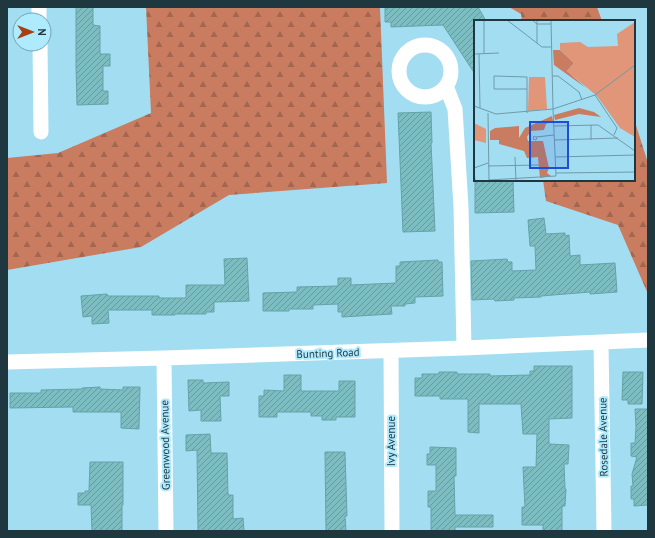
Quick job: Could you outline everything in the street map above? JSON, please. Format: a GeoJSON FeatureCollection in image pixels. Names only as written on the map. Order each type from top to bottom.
{"type":"FeatureCollection","features":[{"type":"Feature","properties":{"kind":"street"},"geometry":{"type":"LineString","coordinates":[[40,52],[41,132]]}},
{"type":"Feature","properties":{"kind":"street"},"geometry":{"type":"LineString","coordinates":[[446,86],[455,109],[461,207],[464,348]]}},
{"type":"Feature","properties":{"kind":"street","name":"Bunting Road"},"geometry":{"type":"LineString","coordinates":[[7,362],[391,351],[648,340]]}},
{"type":"Feature","properties":{"kind":"street","name":"Rosedale Avenue"},"geometry":{"type":"LineString","coordinates":[[601,343],[604,531]]}},
{"type":"Feature","properties":{"kind":"street","name":"Ivy Avenue"},"geometry":{"type":"LineString","coordinates":[[391,351],[392,531]]}},
{"type":"Feature","properties":{"kind":"street","name":"Greenwood Avenue"},"geometry":{"type":"LineString","coordinates":[[164,358],[166,531]]}},
{"type":"Feature","properties":{"kind":"green space"},"geometry":{"type":"Polygon","coordinates":[[[146,7],[380,7],[387,183],[229,195],[141,247],[7,270],[7,158],[58,153],[151,113],[146,7]]]}},
{"type":"Feature","properties":{"kind":"green space"},"geometry":{"type":"Polygon","coordinates":[[[509,7],[597,7],[602,20],[522,20],[521,14],[509,7]]]}},
{"type":"Feature","properties":{"kind":"green space"},"geometry":{"type":"Polygon","coordinates":[[[635,122],[648,163],[648,294],[618,225],[546,201],[543,181],[635,181],[635,122]]]}},
{"type":"Feature","properties":{"kind":"building"},"geometry":{"type":"Polygon","coordinates":[[[76,7],[93,7],[93,25],[100,26],[100,54],[110,54],[110,66],[103,66],[103,91],[108,91],[108,104],[77,105],[76,7]]]}},
{"type":"Feature","properties":{"kind":"building"},"geometry":{"type":"Polygon","coordinates":[[[385,7],[478,7],[485,20],[474,20],[474,72],[443,25],[391,27],[391,22],[385,22],[385,7]]]}},
{"type":"Feature","properties":{"kind":"building"},"geometry":{"type":"Polygon","coordinates":[[[431,112],[435,231],[403,232],[398,113],[431,112]]]}},
{"type":"Feature","properties":{"kind":"building"},"geometry":{"type":"Polygon","coordinates":[[[475,181],[513,181],[514,212],[475,213],[475,181]]]}},
{"type":"Feature","properties":{"kind":"building"},"geometry":{"type":"Polygon","coordinates":[[[544,218],[546,234],[565,233],[565,236],[569,235],[570,256],[580,255],[580,265],[615,263],[617,292],[590,294],[590,292],[514,298],[514,300],[472,300],[471,261],[507,259],[508,262],[512,262],[512,271],[536,270],[535,246],[530,246],[528,220],[544,218]]]}},
{"type":"Feature","properties":{"kind":"building"},"geometry":{"type":"Polygon","coordinates":[[[247,258],[249,301],[214,302],[214,312],[206,312],[206,314],[152,315],[152,310],[108,310],[109,323],[92,324],[92,316],[83,317],[81,296],[107,294],[108,296],[159,296],[159,298],[186,298],[186,285],[225,285],[224,259],[247,258]]]}},
{"type":"Feature","properties":{"kind":"building"},"geometry":{"type":"Polygon","coordinates":[[[438,260],[438,262],[442,262],[443,296],[415,297],[415,303],[405,304],[405,306],[391,306],[392,314],[342,317],[342,312],[338,312],[338,304],[313,305],[313,309],[263,311],[263,293],[297,292],[297,287],[338,286],[338,278],[351,278],[351,285],[396,283],[396,266],[400,266],[400,262],[438,260]]]}},
{"type":"Feature","properties":{"kind":"building"},"geometry":{"type":"Polygon","coordinates":[[[534,366],[572,366],[572,418],[549,419],[549,444],[569,445],[568,464],[564,464],[566,489],[565,506],[562,506],[562,531],[543,531],[543,525],[522,525],[522,507],[525,507],[523,467],[536,467],[537,434],[523,434],[521,404],[479,404],[479,433],[468,432],[468,399],[440,399],[440,396],[415,396],[415,378],[422,378],[422,374],[457,372],[457,374],[490,374],[490,376],[530,375],[530,371],[534,371],[534,366]]]}},
{"type":"Feature","properties":{"kind":"building"},"geometry":{"type":"Polygon","coordinates":[[[623,372],[643,372],[642,404],[628,404],[628,400],[622,400],[623,372]]]}},
{"type":"Feature","properties":{"kind":"building"},"geometry":{"type":"Polygon","coordinates":[[[284,375],[301,375],[301,391],[339,391],[339,381],[355,381],[355,417],[336,417],[336,420],[322,420],[322,416],[311,416],[311,412],[277,412],[277,417],[259,417],[259,396],[264,396],[264,390],[284,391],[284,375]]]}},
{"type":"Feature","properties":{"kind":"building"},"geometry":{"type":"Polygon","coordinates":[[[188,380],[203,380],[203,383],[229,382],[229,396],[220,396],[221,421],[201,421],[201,410],[189,411],[188,380]]]}},
{"type":"Feature","properties":{"kind":"building"},"geometry":{"type":"Polygon","coordinates":[[[100,387],[100,389],[123,390],[123,387],[140,387],[139,429],[121,428],[121,412],[73,412],[73,407],[10,408],[10,393],[41,393],[41,390],[100,387]]]}},
{"type":"Feature","properties":{"kind":"building"},"geometry":{"type":"Polygon","coordinates":[[[635,409],[648,409],[648,505],[634,506],[634,499],[631,499],[631,486],[633,486],[632,474],[637,457],[631,456],[631,443],[635,443],[635,409]]]}},
{"type":"Feature","properties":{"kind":"building"},"geometry":{"type":"Polygon","coordinates":[[[210,434],[211,453],[227,453],[228,495],[233,495],[233,519],[243,518],[244,531],[198,531],[197,450],[186,451],[186,435],[210,434]]]}},
{"type":"Feature","properties":{"kind":"building"},"geometry":{"type":"Polygon","coordinates":[[[430,447],[456,448],[456,476],[454,476],[455,515],[493,515],[493,527],[455,527],[455,531],[431,531],[431,507],[428,507],[428,491],[436,491],[436,465],[427,465],[427,454],[430,454],[430,447]]]}},
{"type":"Feature","properties":{"kind":"building"},"geometry":{"type":"Polygon","coordinates":[[[325,452],[345,452],[346,531],[326,531],[325,452]]]}},
{"type":"Feature","properties":{"kind":"building"},"geometry":{"type":"Polygon","coordinates":[[[90,462],[123,462],[122,531],[92,531],[91,505],[78,505],[78,493],[85,493],[85,491],[89,491],[90,462]]]}}]}
